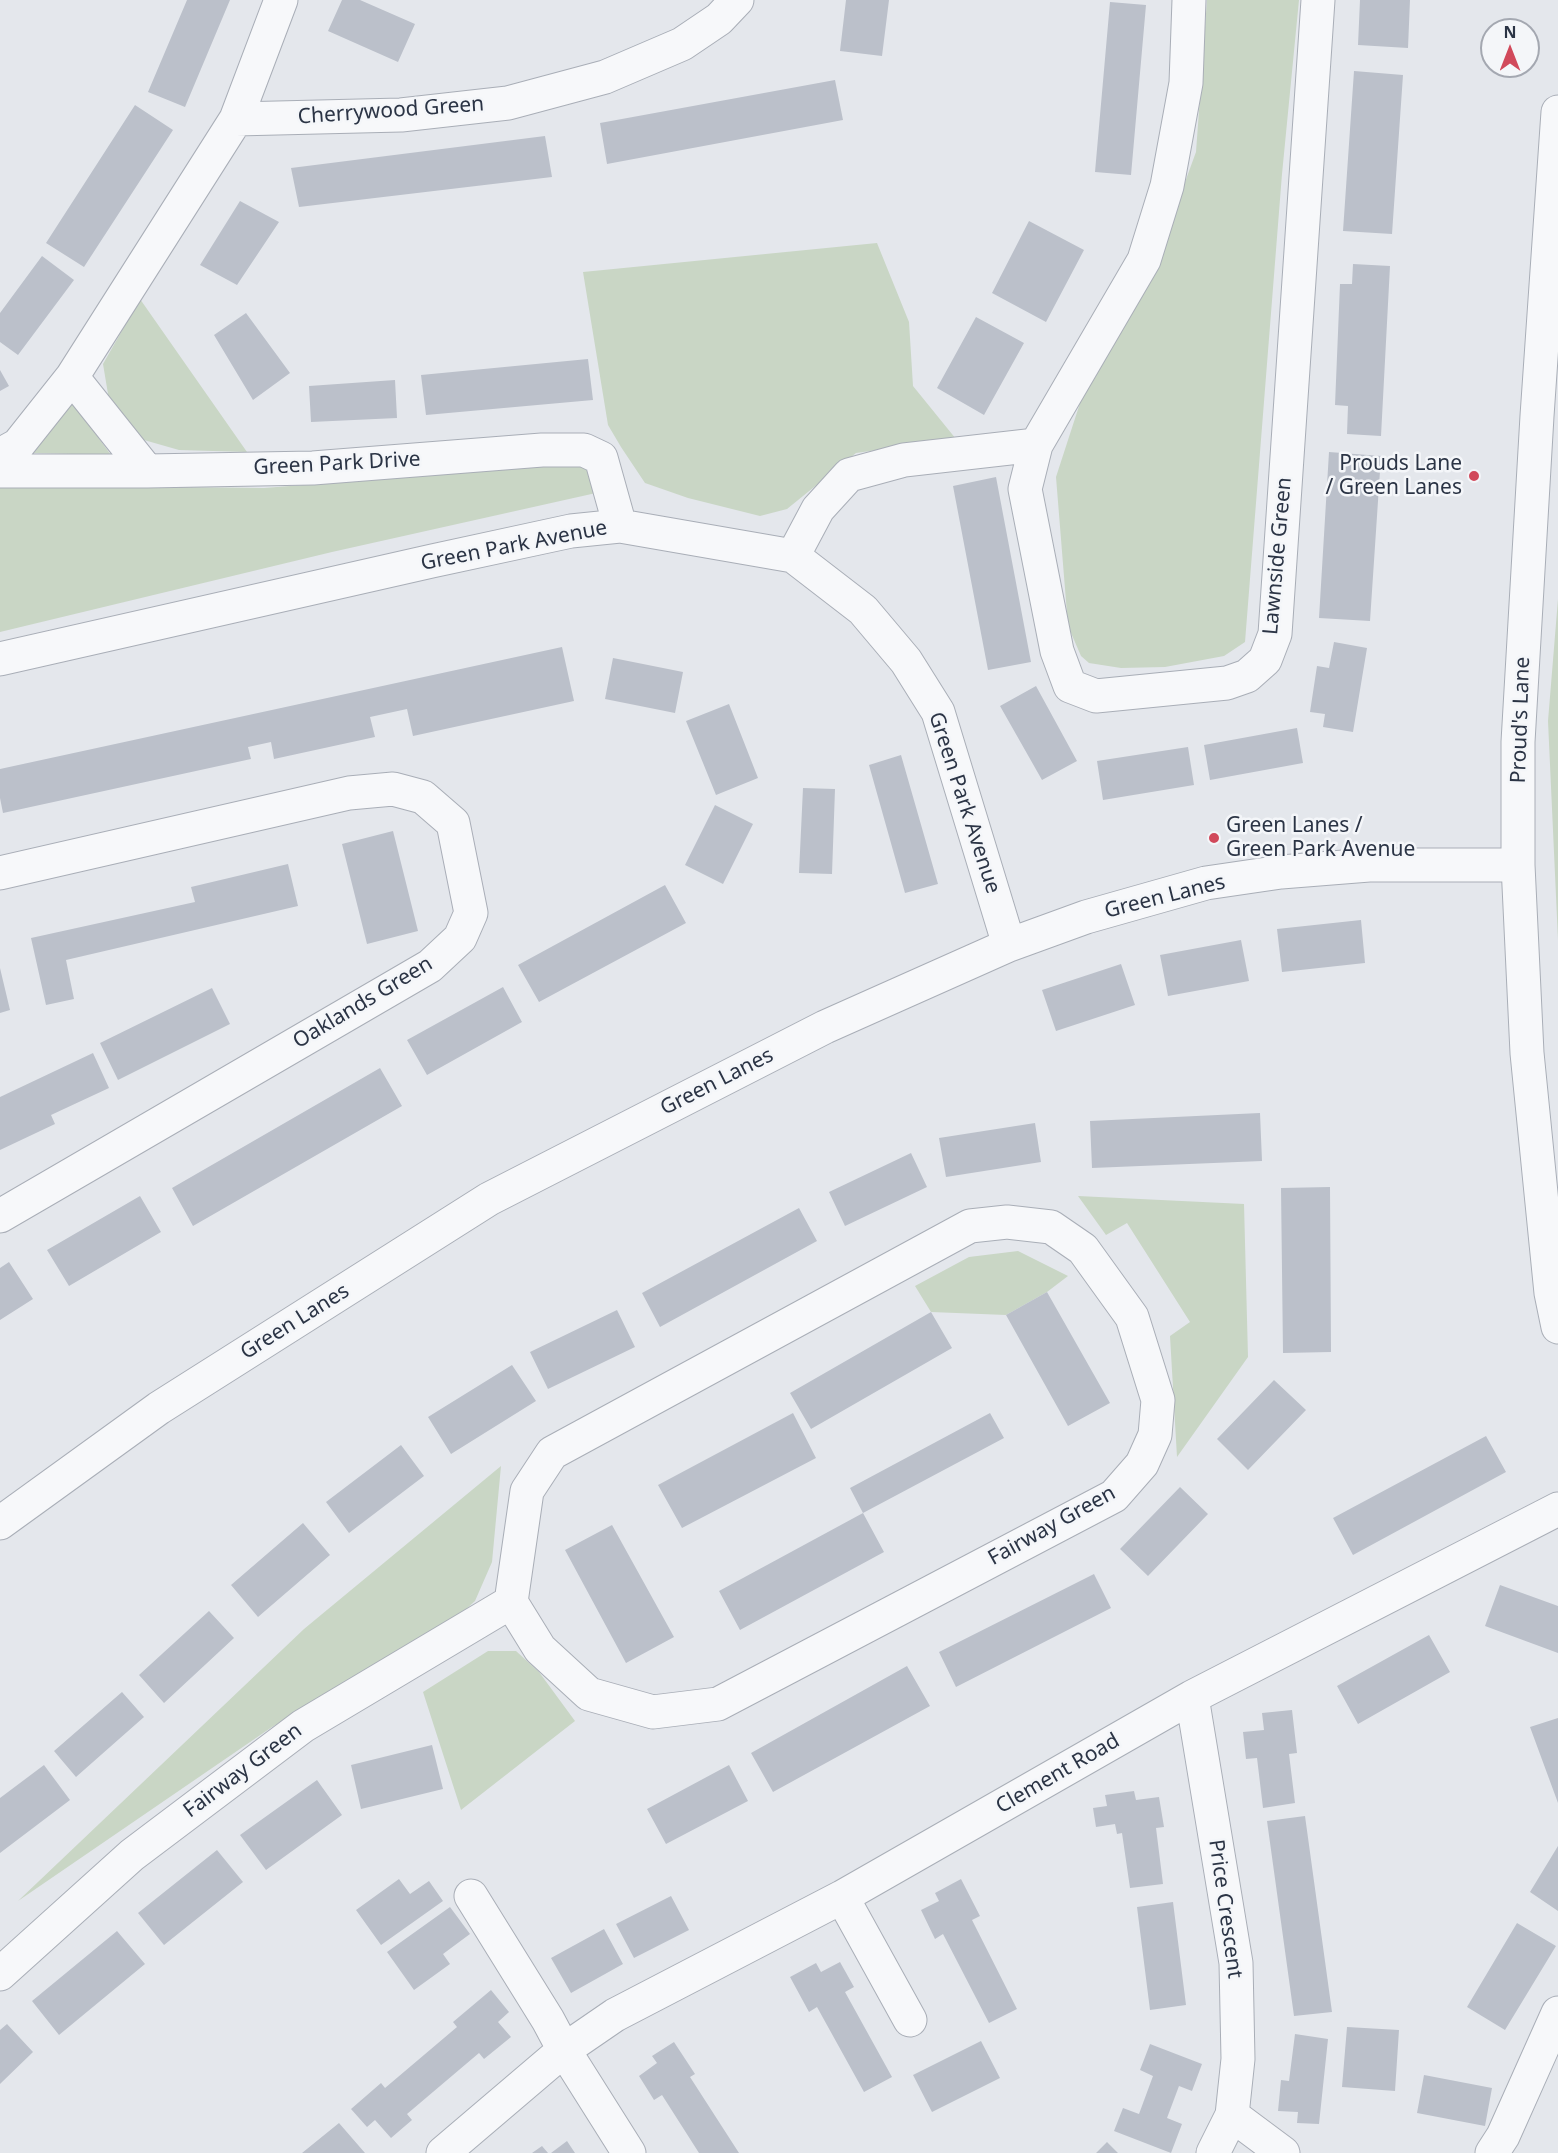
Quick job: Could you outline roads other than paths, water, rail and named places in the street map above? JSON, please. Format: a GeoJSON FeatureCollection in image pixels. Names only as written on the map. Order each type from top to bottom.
{"type":"FeatureCollection","features":[{"type":"Feature","properties":{"kind":"street"},"geometry":{"type":"LineString","coordinates":[[0,454],[18,445],[72,377],[236,119],[282,0]]}},
{"type":"Feature","properties":{"kind":"street","name":"Cherrywood Green"},"geometry":{"type":"LineString","coordinates":[[236,119],[401,115],[508,103],[605,77],[682,44],[719,19],[737,0]]}},
{"type":"Feature","properties":{"kind":"street","name":"Lawnside Green"},"geometry":{"type":"LineString","coordinates":[[1189,0],[1186,83],[1167,186],[1144,260],[1036,445],[1025,489],[1057,651],[1070,686],[1096,696],[1227,683],[1247,676],[1265,660],[1275,634],[1318,0]]}},
{"type":"Feature","properties":{"kind":"street","name":"Proud's Lane"},"geometry":{"type":"LineString","coordinates":[[1558,112],[1536,428],[1519,731],[1518,865],[1527,1053],[1551,1293],[1558,1327]]}},
{"type":"Feature","properties":{"kind":"street"},"geometry":{"type":"LineString","coordinates":[[72,377],[147,471]]}},
{"type":"Feature","properties":{"kind":"street"},"geometry":{"type":"LineString","coordinates":[[793,556],[818,509],[849,475],[904,460],[1036,445]]}},
{"type":"Feature","properties":{"kind":"street","name":"Green Park Drive"},"geometry":{"type":"LineString","coordinates":[[0,471],[313,468],[542,450],[584,450],[601,458],[620,526]]}},
{"type":"Feature","properties":{"kind":"street","name":"Green Park Avenue"},"geometry":{"type":"LineString","coordinates":[[0,659],[571,531],[620,526],[793,556],[863,610],[906,661],[938,712],[1009,945]]}},
{"type":"Feature","properties":{"kind":"street","name":"Oaklands Green"},"geometry":{"type":"LineString","coordinates":[[0,873],[349,793],[393,789],[423,797],[453,823],[471,912],[460,938],[430,966],[0,1216]]}},
{"type":"Feature","properties":{"kind":"street","name":"Green Lanes"},"geometry":{"type":"LineString","coordinates":[[0,1523],[159,1408],[489,1199],[825,1027],[1009,945],[1086,917],[1206,883],[1281,872],[1369,866],[1518,865]]}},
{"type":"Feature","properties":{"kind":"street","name":"Fairway Green"},"geometry":{"type":"LineString","coordinates":[[1007,1222],[1051,1227],[1083,1249],[1132,1317],[1158,1400],[1155,1435],[1142,1464],[1114,1496],[718,1704],[653,1712],[589,1694],[540,1649],[511,1602],[527,1491],[552,1453],[969,1226],[1007,1222]]}},
{"type":"Feature","properties":{"kind":"street","name":"Clement Road"},"geometry":{"type":"LineString","coordinates":[[443,2153],[564,2050],[615,2014],[842,1898],[1192,1697],[1558,1509]]}},
{"type":"Feature","properties":{"kind":"street","name":"Fairway Green"},"geometry":{"type":"LineString","coordinates":[[0,1974],[132,1855],[303,1726],[511,1602]]}},
{"type":"Feature","properties":{"kind":"street","name":"Price Crescent"},"geometry":{"type":"LineString","coordinates":[[1192,1697],[1236,1963],[1238,2059],[1232,2115],[1213,2153]]}},
{"type":"Feature","properties":{"kind":"street"},"geometry":{"type":"LineString","coordinates":[[471,1896],[629,2153]]}},
{"type":"Feature","properties":{"kind":"street"},"geometry":{"type":"LineString","coordinates":[[842,1898],[910,2020]]}},
{"type":"Feature","properties":{"kind":"street"},"geometry":{"type":"LineString","coordinates":[[1492,2153],[1503,2136],[1558,2013]]}},
{"type":"Feature","properties":{"kind":"street"},"geometry":{"type":"LineString","coordinates":[[1232,2115],[1283,2153]]}},
{"type":"Feature","properties":{"kind":"place","name":"Prouds Lane / Green Lanes"},"geometry":{"type":"Point","coordinates":[1474,476]}},
{"type":"Feature","properties":{"kind":"place","name":"Green Lanes / Green Park Avenue"},"geometry":{"type":"Point","coordinates":[1214,838]}}]}
